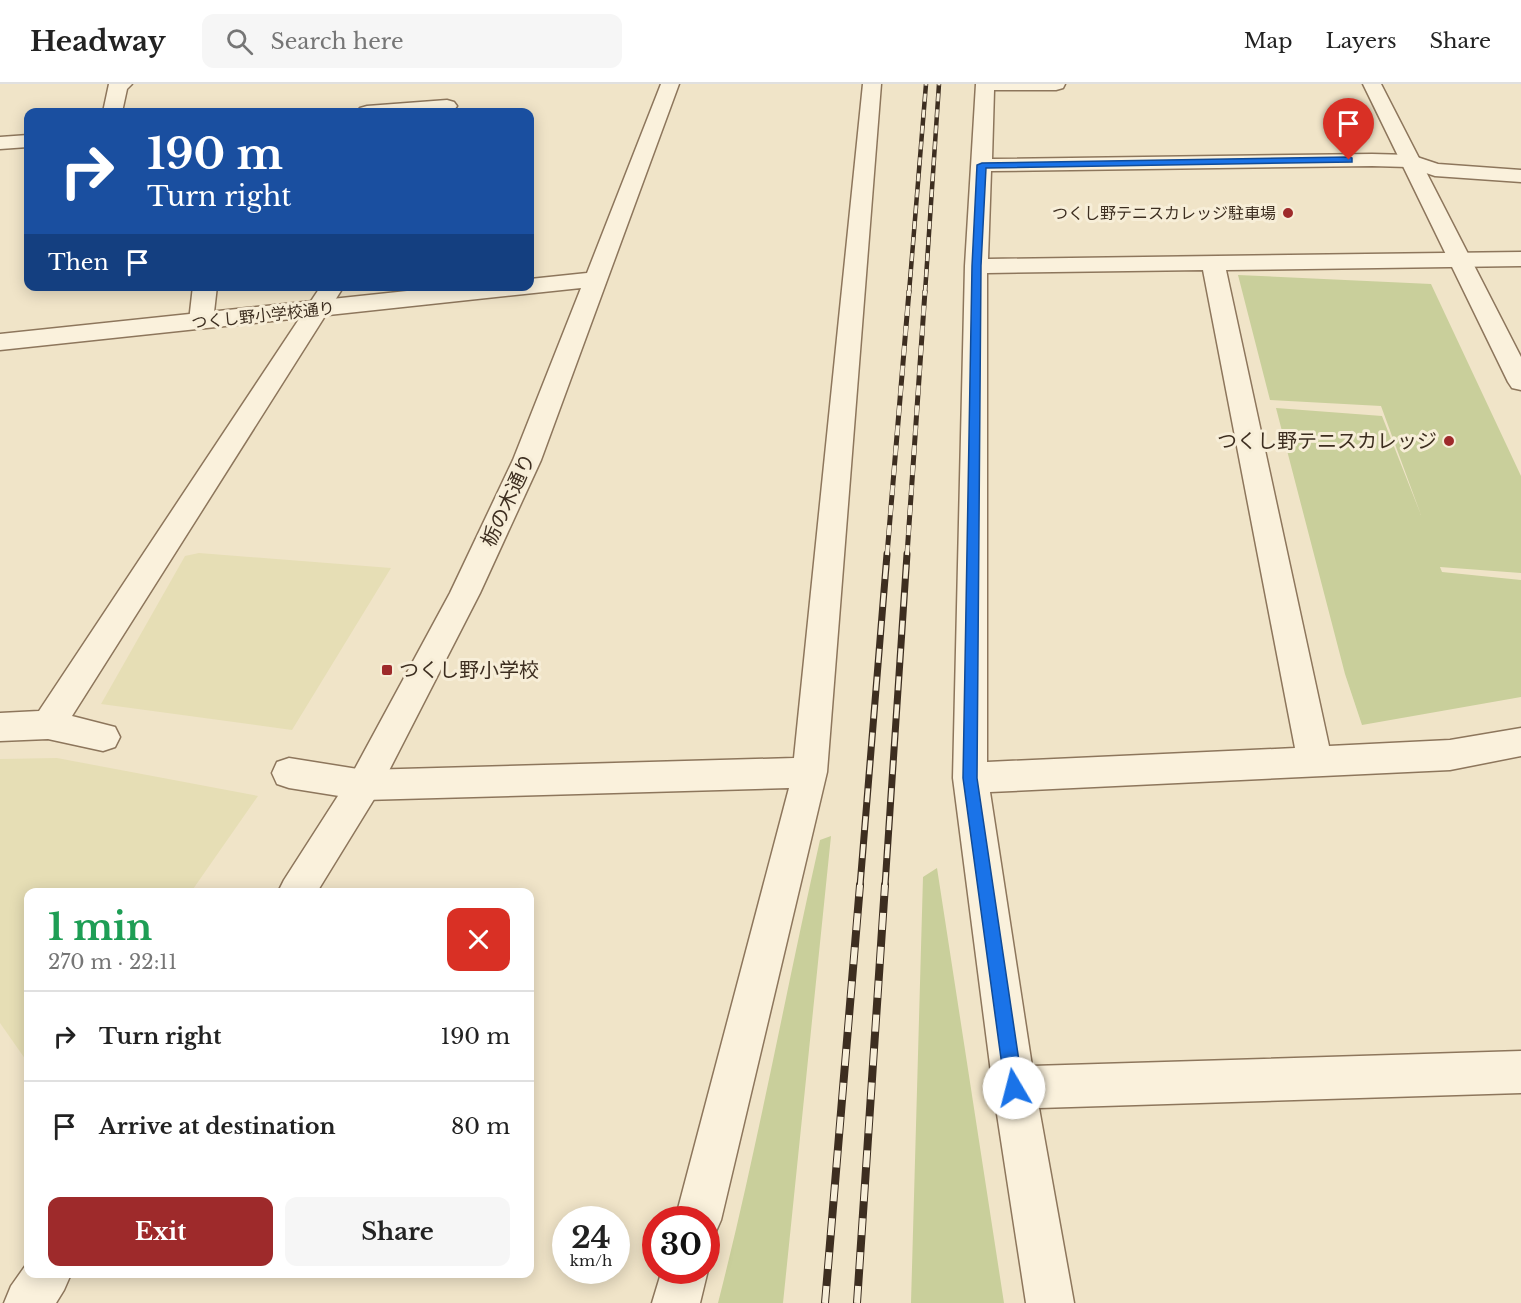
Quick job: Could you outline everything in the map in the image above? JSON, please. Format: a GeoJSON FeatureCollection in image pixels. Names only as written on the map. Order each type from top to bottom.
{"type":"FeatureCollection","features":[{"type":"Feature","properties":{"kind":"street"},"geometry":{"type":"LineString","coordinates":[[114,108],[118,84],[123,84]]}},
{"type":"Feature","properties":{"kind":"street","name":"栃の木通り"},"geometry":{"type":"LineString","coordinates":[[300,888],[364,785],[465,593],[527,460],[670,84]]}},
{"type":"Feature","properties":{"kind":"street"},"geometry":{"type":"LineString","coordinates":[[702,1206],[810,772],[872,84]]}},
{"type":"Feature","properties":{"kind":"street"},"geometry":{"type":"LineString","coordinates":[[1050,1303],[1014,1088],[970,778],[976,266],[985,84],[1056,84]]}},
{"type":"Feature","properties":{"kind":"street"},"geometry":{"type":"LineString","coordinates":[[1372,84],[1521,382]]}},
{"type":"Feature","properties":{"kind":"street"},"geometry":{"type":"LineString","coordinates":[[403,108],[448,103]]}},
{"type":"Feature","properties":{"kind":"street"},"geometry":{"type":"LineString","coordinates":[[0,143],[24,141]]}},
{"type":"Feature","properties":{"kind":"street"},"geometry":{"type":"LineString","coordinates":[[982,165],[1411,161],[1435,170],[1521,176]]}},
{"type":"Feature","properties":{"kind":"street"},"geometry":{"type":"LineString","coordinates":[[976,266],[1521,259]]}},
{"type":"Feature","properties":{"kind":"street"},"geometry":{"type":"LineString","coordinates":[[1213,262],[1315,762]]}},
{"type":"Feature","properties":{"kind":"street"},"geometry":{"type":"LineString","coordinates":[[534,286],[597,279]]}},
{"type":"Feature","properties":{"kind":"street"},"geometry":{"type":"LineString","coordinates":[[201,321],[204,291]]}},
{"type":"Feature","properties":{"kind":"street","name":"つくし野小学校通り"},"geometry":{"type":"LineString","coordinates":[[0,342],[201,321],[326,298],[442,291]]}},
{"type":"Feature","properties":{"kind":"street"},"geometry":{"type":"LineString","coordinates":[[48,725],[326,298]]}},
{"type":"Feature","properties":{"kind":"street"},"geometry":{"type":"LineString","coordinates":[[0,727],[48,725],[104,737]]}},
{"type":"Feature","properties":{"kind":"street"},"geometry":{"type":"LineString","coordinates":[[970,778],[1450,755],[1521,742]]}},
{"type":"Feature","properties":{"kind":"street"},"geometry":{"type":"LineString","coordinates":[[289,773],[364,785],[810,772]]}},
{"type":"Feature","properties":{"kind":"street"},"geometry":{"type":"LineString","coordinates":[[1014,1088],[1521,1072]]}},
{"type":"Feature","properties":{"kind":"street"},"geometry":{"type":"LineString","coordinates":[[28,1303],[45,1278]]}},
{"type":"Feature","properties":{"kind":"street"},"geometry":{"type":"LineString","coordinates":[[676,1303],[681,1284]]}},
{"type":"Feature","properties":{"kind":"shaded area"},"geometry":{"type":"Polygon","coordinates":[[[199,553],[391,568],[292,730],[101,704],[185,556],[199,553]]]}},
{"type":"Feature","properties":{"kind":"shaded area"},"geometry":{"type":"Polygon","coordinates":[[[57,758],[258,796],[194,888],[24,888],[24,1057],[0,1023],[0,759],[57,758]]]}},
{"type":"Feature","properties":{"kind":"green space"},"geometry":{"type":"Polygon","coordinates":[[[1238,275],[1431,284],[1521,476],[1521,573],[1440,567],[1442,572],[1521,580],[1521,697],[1362,725],[1345,674],[1276,408],[1382,416],[1421,515],[1381,406],[1270,400],[1238,275]]]}},
{"type":"Feature","properties":{"kind":"green space"},"geometry":{"type":"Polygon","coordinates":[[[831,836],[783,1303],[718,1303],[820,840],[831,836]]]}},
{"type":"Feature","properties":{"kind":"green space"},"geometry":{"type":"Polygon","coordinates":[[[937,868],[1004,1303],[911,1303],[923,877],[937,868]]]}},
{"type":"Feature","properties":{"kind":"railway"},"geometry":{"type":"LineString","coordinates":[[909,293],[926,84]]}},
{"type":"Feature","properties":{"kind":"railway"},"geometry":{"type":"LineString","coordinates":[[925,293],[939,84]]}},
{"type":"Feature","properties":{"kind":"railway"},"geometry":{"type":"LineString","coordinates":[[887,555],[909,291]]}},
{"type":"Feature","properties":{"kind":"railway"},"geometry":{"type":"LineString","coordinates":[[907,555],[925,291]]}},
{"type":"Feature","properties":{"kind":"railway"},"geometry":{"type":"LineString","coordinates":[[860,886],[887,554]]}},
{"type":"Feature","properties":{"kind":"railway"},"geometry":{"type":"LineString","coordinates":[[885,886],[907,554]]}},
{"type":"Feature","properties":{"kind":"railway"},"geometry":{"type":"LineString","coordinates":[[825,1303],[860,885]]}},
{"type":"Feature","properties":{"kind":"railway"},"geometry":{"type":"LineString","coordinates":[[857,1303],[885,885]]}},
{"type":"Feature","properties":{"kind":"place","name":"つくし野テニスカレッジ駐車場"},"geometry":{"type":"Point","coordinates":[1288,213]}},
{"type":"Feature","properties":{"kind":"place","name":"つくし野テニスカレッジ"},"geometry":{"type":"Point","coordinates":[1449,441]}},
{"type":"Feature","properties":{"kind":"place","name":"つくし野小学校"},"geometry":{"type":"Point","coordinates":[387,670]}},
{"type":"Feature","properties":{"kind":"route"},"geometry":{"type":"LineString","coordinates":[[1014,1088],[970,778],[976,266],[982,165],[1349,160]]}}]}
